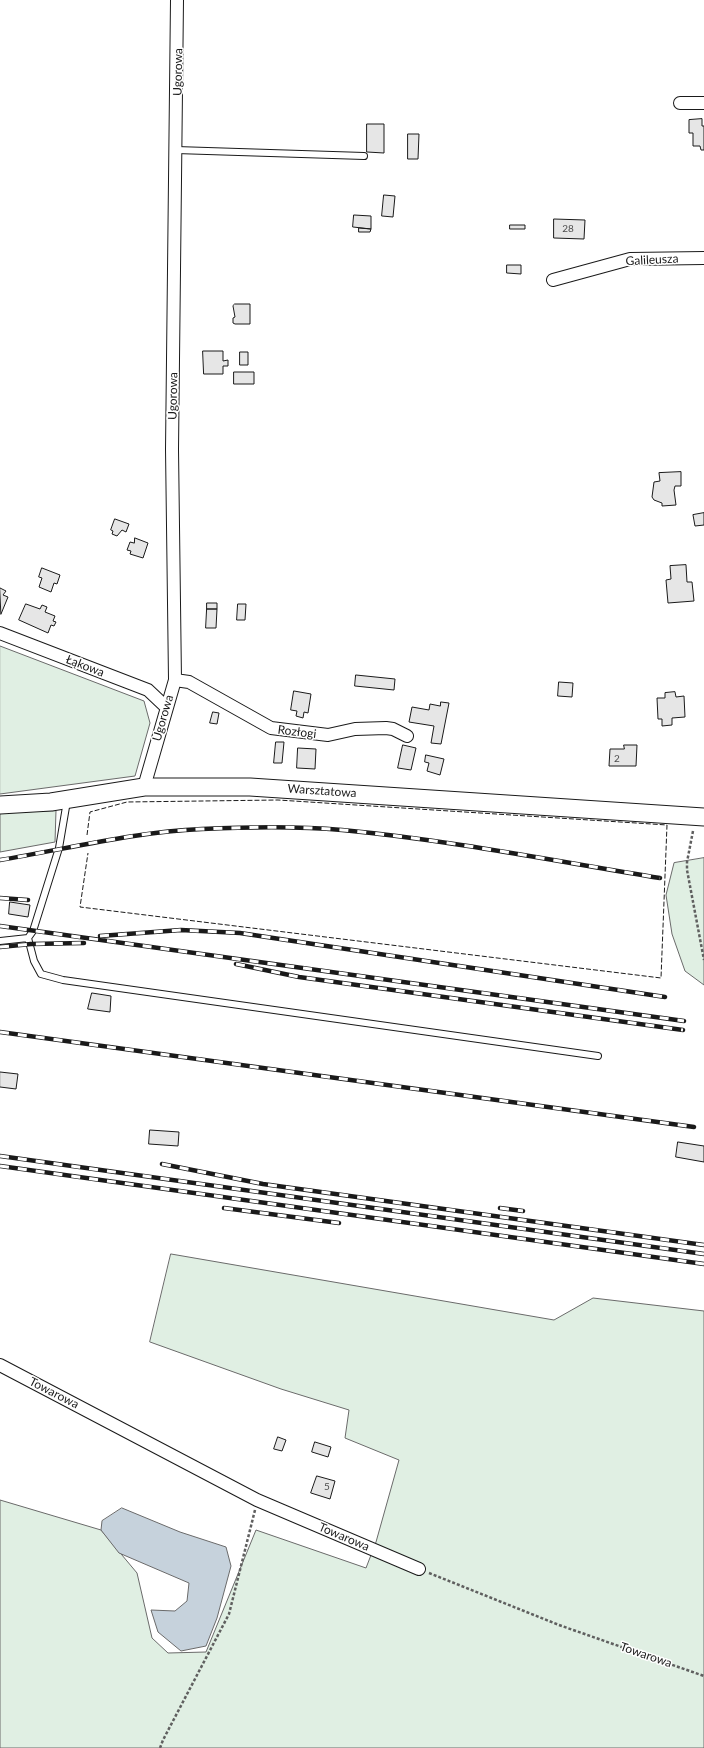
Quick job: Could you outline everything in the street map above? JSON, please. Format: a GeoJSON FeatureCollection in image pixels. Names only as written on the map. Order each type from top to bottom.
{"type":"FeatureCollection","features":[{"type":"Feature","properties":{"kind":"street","name":"Ugorowa"},"geometry":{"type":"LineString","coordinates":[[144,787],[174,680],[172,449],[177,0]]}},
{"type":"Feature","properties":{"kind":"street"},"geometry":{"type":"LineString","coordinates":[[680,103],[704,103]]}},
{"type":"Feature","properties":{"kind":"street","name":"Galileusza"},"geometry":{"type":"LineString","coordinates":[[553,280],[630,259],[704,258]]}},
{"type":"Feature","properties":{"kind":"street","name":"Łąkowa"},"geometry":{"type":"LineString","coordinates":[[0,633],[148,690],[166,707]]}},
{"type":"Feature","properties":{"kind":"street","name":"Rozłogi"},"geometry":{"type":"LineString","coordinates":[[174,680],[189,682],[271,728],[328,735],[355,729],[386,728],[393,729],[407,736]]}},
{"type":"Feature","properties":{"kind":"street","name":"Warsztatowa"},"geometry":{"type":"LineString","coordinates":[[0,805],[16,805],[67,799],[144,787],[250,786],[700,817]]}},
{"type":"Feature","properties":{"kind":"street","name":"Towarowa"},"geometry":{"type":"LineString","coordinates":[[0,1365],[257,1500],[419,1569]]}},
{"type":"Feature","properties":{"kind":"lane"},"geometry":{"type":"LineString","coordinates":[[176,150],[364,156]]}},
{"type":"Feature","properties":{"kind":"lane"},"geometry":{"type":"LineString","coordinates":[[0,941],[28,938],[33,931],[59,848],[67,799]]}},
{"type":"Feature","properties":{"kind":"lane"},"geometry":{"type":"LineString","coordinates":[[28,938],[34,961],[41,974],[63,980],[598,1056]]}},
{"type":"Feature","properties":{"kind":"path"},"geometry":{"type":"LineString","coordinates":[[700,817],[687,862],[687,870],[704,960]]}},
{"type":"Feature","properties":{"kind":"path"},"geometry":{"type":"LineString","coordinates":[[160,1748],[229,1614],[257,1500]]}},
{"type":"Feature","properties":{"kind":"path","name":"Towarowa"},"geometry":{"type":"LineString","coordinates":[[419,1569],[559,1625],[704,1676]]}},
{"type":"Feature","properties":{"kind":"green space"},"geometry":{"type":"Polygon","coordinates":[[[0,646],[144,701],[150,723],[135,776],[0,794],[0,646]]]}},
{"type":"Feature","properties":{"kind":"green space"},"geometry":{"type":"Polygon","coordinates":[[[56,811],[55,842],[0,852],[0,813],[56,811]]]}},
{"type":"Feature","properties":{"kind":"green space"},"geometry":{"type":"Polygon","coordinates":[[[704,858],[704,985],[685,971],[672,934],[666,895],[674,863],[704,858]]]}},
{"type":"Feature","properties":{"kind":"green space"},"geometry":{"type":"Polygon","coordinates":[[[171,1254],[554,1320],[593,1298],[704,1311],[704,1748],[0,1748],[0,1500],[101,1530],[137,1573],[152,1638],[168,1653],[206,1652],[256,1530],[366,1568],[376,1542],[399,1460],[345,1438],[349,1410],[281,1389],[150,1342],[171,1254]]]}},
{"type":"Feature","properties":{"kind":"shaded area"},"geometry":{"type":"Polygon","coordinates":[[[122,1508],[180,1532],[226,1547],[231,1566],[217,1618],[206,1646],[181,1651],[158,1632],[151,1610],[175,1611],[187,1601],[189,1583],[119,1553],[101,1530],[102,1521],[122,1508]]]}},
{"type":"Feature","properties":{"kind":"building"},"geometry":{"type":"Polygon","coordinates":[[[702,119],[702,126],[704,126],[704,150],[701,150],[700,146],[693,146],[693,133],[689,133],[689,120],[702,119]]]}},
{"type":"Feature","properties":{"kind":"building"},"geometry":{"type":"Polygon","coordinates":[[[367,124],[384,124],[384,153],[367,152],[367,124]]]}},
{"type":"Feature","properties":{"kind":"building"},"geometry":{"type":"Polygon","coordinates":[[[408,134],[419,134],[418,159],[408,159],[408,134]]]}},
{"type":"Feature","properties":{"kind":"building"},"geometry":{"type":"Polygon","coordinates":[[[384,195],[395,196],[393,217],[382,216],[384,195]]]}},
{"type":"Feature","properties":{"kind":"building"},"geometry":{"type":"Polygon","coordinates":[[[354,215],[371,216],[371,229],[353,227],[354,215]]]}},
{"type":"Feature","properties":{"kind":"building"},"geometry":{"type":"Polygon","coordinates":[[[554,219],[585,220],[584,239],[554,238],[554,219]]]}},
{"type":"Feature","properties":{"kind":"building"},"geometry":{"type":"Polygon","coordinates":[[[510,225],[525,225],[525,229],[510,229],[510,225]]]}},
{"type":"Feature","properties":{"kind":"building"},"geometry":{"type":"Polygon","coordinates":[[[359,228],[371,229],[370,232],[359,232],[359,228]]]}},
{"type":"Feature","properties":{"kind":"building"},"geometry":{"type":"Polygon","coordinates":[[[507,265],[521,265],[521,274],[507,273],[507,265]]]}},
{"type":"Feature","properties":{"kind":"building"},"geometry":{"type":"Polygon","coordinates":[[[235,304],[250,304],[250,324],[233,323],[233,318],[235,317],[233,306],[235,304]]]}},
{"type":"Feature","properties":{"kind":"building"},"geometry":{"type":"Polygon","coordinates":[[[203,351],[223,351],[223,361],[228,360],[228,366],[223,366],[223,374],[204,374],[203,351]]]}},
{"type":"Feature","properties":{"kind":"building"},"geometry":{"type":"Polygon","coordinates":[[[240,352],[248,352],[248,365],[240,365],[240,352]]]}},
{"type":"Feature","properties":{"kind":"building"},"geometry":{"type":"Polygon","coordinates":[[[234,372],[254,372],[254,384],[234,384],[234,372]]]}},
{"type":"Feature","properties":{"kind":"building"},"geometry":{"type":"Polygon","coordinates":[[[681,472],[681,486],[675,486],[674,490],[676,505],[662,506],[662,503],[654,500],[652,497],[654,482],[660,481],[659,473],[681,472]]]}},
{"type":"Feature","properties":{"kind":"building"},"geometry":{"type":"Polygon","coordinates":[[[704,513],[704,525],[695,526],[693,515],[704,513]]]}},
{"type":"Feature","properties":{"kind":"building"},"geometry":{"type":"Polygon","coordinates":[[[115,519],[129,524],[126,532],[122,530],[117,536],[112,534],[113,531],[111,530],[115,519]]]}},
{"type":"Feature","properties":{"kind":"building"},"geometry":{"type":"Polygon","coordinates":[[[135,538],[148,543],[143,558],[130,554],[131,551],[127,550],[130,542],[134,543],[135,538]]]}},
{"type":"Feature","properties":{"kind":"building"},"geometry":{"type":"Polygon","coordinates":[[[686,565],[687,582],[692,582],[694,601],[668,603],[666,580],[671,579],[670,566],[686,565]]]}},
{"type":"Feature","properties":{"kind":"building"},"geometry":{"type":"Polygon","coordinates":[[[42,568],[60,575],[57,584],[54,583],[51,592],[39,587],[42,578],[39,577],[42,568]]]}},
{"type":"Feature","properties":{"kind":"building"},"geometry":{"type":"Polygon","coordinates":[[[0,588],[6,591],[3,595],[8,597],[1,614],[0,588]]]}},
{"type":"Feature","properties":{"kind":"building"},"geometry":{"type":"Polygon","coordinates":[[[207,603],[217,603],[217,609],[207,609],[207,603]]]}},
{"type":"Feature","properties":{"kind":"building"},"geometry":{"type":"Polygon","coordinates":[[[26,604],[40,609],[42,605],[47,607],[45,612],[55,616],[53,621],[56,622],[54,626],[51,625],[48,633],[19,620],[26,604]]]}},
{"type":"Feature","properties":{"kind":"building"},"geometry":{"type":"Polygon","coordinates":[[[238,604],[246,604],[245,620],[237,620],[238,604]]]}},
{"type":"Feature","properties":{"kind":"building"},"geometry":{"type":"Polygon","coordinates":[[[207,609],[217,609],[216,628],[206,628],[207,609]]]}},
{"type":"Feature","properties":{"kind":"building"},"geometry":{"type":"Polygon","coordinates":[[[356,675],[395,679],[394,690],[355,686],[356,675]]]}},
{"type":"Feature","properties":{"kind":"building"},"geometry":{"type":"Polygon","coordinates":[[[559,682],[573,683],[572,697],[558,696],[559,682]]]}},
{"type":"Feature","properties":{"kind":"building"},"geometry":{"type":"Polygon","coordinates":[[[294,691],[311,694],[308,713],[304,712],[303,718],[296,716],[297,711],[291,710],[294,691]]]}},
{"type":"Feature","properties":{"kind":"building"},"geometry":{"type":"Polygon","coordinates":[[[675,692],[676,697],[684,696],[685,717],[672,718],[672,725],[662,726],[662,719],[658,719],[657,698],[665,698],[665,693],[675,692]]]}},
{"type":"Feature","properties":{"kind":"building"},"geometry":{"type":"Polygon","coordinates":[[[441,702],[449,703],[441,744],[431,743],[434,726],[409,722],[412,707],[429,710],[430,704],[440,706],[441,702]]]}},
{"type":"Feature","properties":{"kind":"building"},"geometry":{"type":"Polygon","coordinates":[[[213,712],[219,713],[217,724],[210,723],[213,712]]]}},
{"type":"Feature","properties":{"kind":"building"},"geometry":{"type":"Polygon","coordinates":[[[276,742],[284,742],[282,763],[274,763],[276,742]]]}},
{"type":"Feature","properties":{"kind":"building"},"geometry":{"type":"Polygon","coordinates":[[[403,745],[416,748],[411,770],[398,768],[403,745]]]}},
{"type":"Feature","properties":{"kind":"building"},"geometry":{"type":"Polygon","coordinates":[[[624,745],[637,745],[636,766],[609,766],[610,749],[624,749],[624,745]]]}},
{"type":"Feature","properties":{"kind":"building"},"geometry":{"type":"Polygon","coordinates":[[[298,748],[316,749],[315,769],[297,768],[298,748]]]}},
{"type":"Feature","properties":{"kind":"building"},"geometry":{"type":"Polygon","coordinates":[[[426,755],[444,759],[440,775],[427,771],[429,763],[425,762],[426,755]]]}},
{"type":"Feature","properties":{"kind":"building"},"geometry":{"type":"Polygon","coordinates":[[[10,902],[30,905],[28,917],[9,914],[10,902]]]}},
{"type":"Feature","properties":{"kind":"building"},"geometry":{"type":"Polygon","coordinates":[[[92,993],[111,996],[110,1012],[88,1009],[92,993]]]}},
{"type":"Feature","properties":{"kind":"building"},"geometry":{"type":"Polygon","coordinates":[[[0,1072],[18,1074],[16,1089],[0,1087],[0,1072]]]}},
{"type":"Feature","properties":{"kind":"building"},"geometry":{"type":"Polygon","coordinates":[[[150,1130],[179,1132],[178,1146],[149,1144],[150,1130]]]}},
{"type":"Feature","properties":{"kind":"building"},"geometry":{"type":"Polygon","coordinates":[[[678,1142],[704,1146],[704,1162],[676,1157],[678,1142]]]}},
{"type":"Feature","properties":{"kind":"building"},"geometry":{"type":"Polygon","coordinates":[[[278,1437],[286,1440],[282,1451],[274,1449],[278,1437]]]}},
{"type":"Feature","properties":{"kind":"building"},"geometry":{"type":"Polygon","coordinates":[[[315,1442],[331,1447],[328,1457],[312,1452],[315,1442]]]}},
{"type":"Feature","properties":{"kind":"building"},"geometry":{"type":"Polygon","coordinates":[[[317,1476],[335,1481],[330,1499],[311,1493],[317,1476]]]}},
{"type":"Feature","properties":{"kind":"railway"},"geometry":{"type":"LineString","coordinates":[[0,860],[125,837],[202,829],[272,827],[342,830],[422,839],[660,878]]}},
{"type":"Feature","properties":{"kind":"railway"},"geometry":{"type":"LineString","coordinates":[[0,898],[28,900]]}},
{"type":"Feature","properties":{"kind":"railway"},"geometry":{"type":"LineString","coordinates":[[0,926],[684,1021]]}},
{"type":"Feature","properties":{"kind":"railway"},"geometry":{"type":"LineString","coordinates":[[100,936],[181,930],[240,933],[665,997]]}},
{"type":"Feature","properties":{"kind":"railway"},"geometry":{"type":"LineString","coordinates":[[0,947],[31,944],[84,943]]}},
{"type":"Feature","properties":{"kind":"railway"},"geometry":{"type":"LineString","coordinates":[[236,964],[299,977],[683,1030]]}},
{"type":"Feature","properties":{"kind":"railway"},"geometry":{"type":"LineString","coordinates":[[0,1032],[694,1127]]}},
{"type":"Feature","properties":{"kind":"railway"},"geometry":{"type":"LineString","coordinates":[[0,1156],[704,1254]]}},
{"type":"Feature","properties":{"kind":"railway"},"geometry":{"type":"LineString","coordinates":[[162,1164],[263,1184],[704,1245]]}},
{"type":"Feature","properties":{"kind":"railway"},"geometry":{"type":"LineString","coordinates":[[0,1166],[704,1264]]}},
{"type":"Feature","properties":{"kind":"railway"},"geometry":{"type":"LineString","coordinates":[[224,1208],[339,1223]]}},
{"type":"Feature","properties":{"kind":"railway"},"geometry":{"type":"LineString","coordinates":[[500,1208],[523,1211]]}},
{"type":"Feature","properties":{"kind":"fence"},"geometry":{"type":"LineString","coordinates":[[87,835],[90,812],[127,802],[278,800],[667,825],[661,978],[80,907],[88,853]]}}]}
